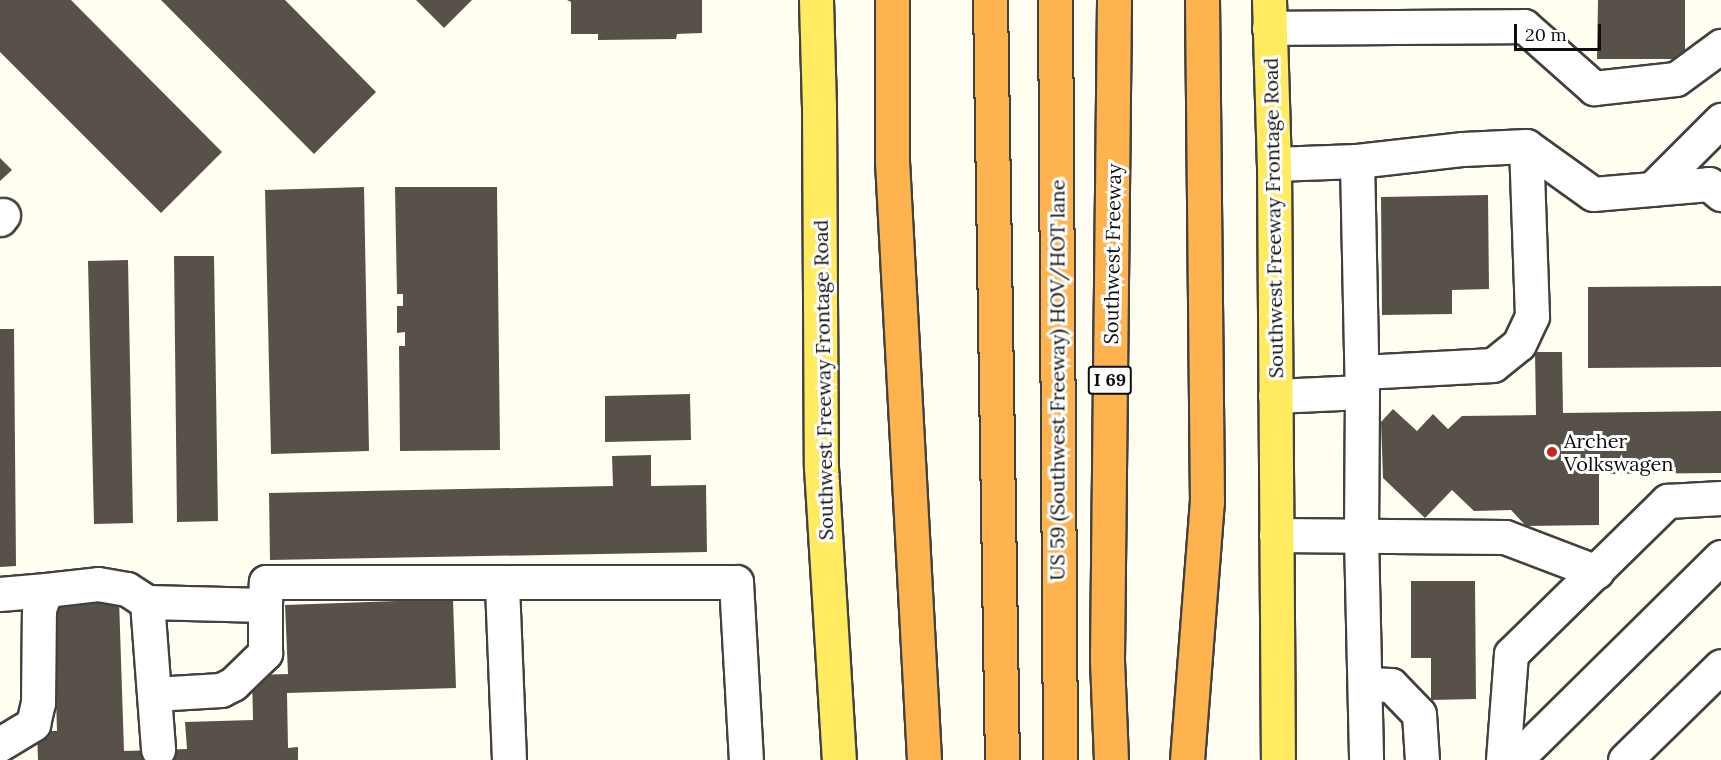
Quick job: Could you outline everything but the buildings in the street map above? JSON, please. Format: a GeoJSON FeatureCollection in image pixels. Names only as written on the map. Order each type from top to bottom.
{"type":"FeatureCollection","features":[{"type":"Feature","properties":{"kind":"highway"},"geometry":{"type":"LineString","coordinates":[[875,0],[877,68],[892,161]]}},
{"type":"Feature","properties":{"kind":"highway"},"geometry":{"type":"LineString","coordinates":[[892,0],[892,161],[924,760]]}},
{"type":"Feature","properties":{"kind":"highway"},"geometry":{"type":"LineString","coordinates":[[990,0],[1002,760]]}},
{"type":"Feature","properties":{"kind":"highway","name":"US 59 (Southwest Freeway) HOV/HOT lane"},"geometry":{"type":"LineString","coordinates":[[1055,0],[1060,760]]}},
{"type":"Feature","properties":{"kind":"highway","name":"Southwest Freeway"},"geometry":{"type":"LineString","coordinates":[[1111,760],[1107,647],[1114,0]]}},
{"type":"Feature","properties":{"kind":"highway"},"geometry":{"type":"LineString","coordinates":[[1187,760],[1207,502],[1202,0]]}},
{"type":"Feature","properties":{"kind":"main road","name":"Southwest Freeway Frontage Road"},"geometry":{"type":"LineString","coordinates":[[816,0],[821,467],[839,760]]}},
{"type":"Feature","properties":{"kind":"main road","name":"Southwest Freeway Frontage Road"},"geometry":{"type":"LineString","coordinates":[[1269,14],[1274,164],[1278,760]]}},
{"type":"Feature","properties":{"kind":"lane"},"geometry":{"type":"LineString","coordinates":[[1269,14],[1524,26],[1594,88],[1676,79],[1721,46]]}},
{"type":"Feature","properties":{"kind":"lane"},"geometry":{"type":"LineString","coordinates":[[1652,189],[1721,120]]}},
{"type":"Feature","properties":{"kind":"lane"},"geometry":{"type":"LineString","coordinates":[[1274,164],[1357,161],[1463,149],[1526,146],[1593,194],[1709,184],[1721,194]]}},
{"type":"Feature","properties":{"kind":"lane"},"geometry":{"type":"LineString","coordinates":[[1275,396],[1492,365],[1519,344],[1532,316],[1526,146]]}},
{"type":"Feature","properties":{"kind":"lane"},"geometry":{"type":"LineString","coordinates":[[1357,161],[1366,760]]}},
{"type":"Feature","properties":{"kind":"lane"},"geometry":{"type":"LineString","coordinates":[[1503,760],[1512,654],[1667,501],[1721,498]]}},
{"type":"Feature","properties":{"kind":"lane"},"geometry":{"type":"LineString","coordinates":[[1276,536],[1505,537],[1597,572]]}},
{"type":"Feature","properties":{"kind":"lane"},"geometry":{"type":"LineString","coordinates":[[1515,760],[1721,557]]}},
{"type":"Feature","properties":{"kind":"lane"},"geometry":{"type":"LineString","coordinates":[[154,694],[220,690],[233,684],[265,653],[266,582],[736,582],[746,760]]}},
{"type":"Feature","properties":{"kind":"lane"},"geometry":{"type":"LineString","coordinates":[[502,582],[509,760]]}},
{"type":"Feature","properties":{"kind":"lane"},"geometry":{"type":"LineString","coordinates":[[0,594],[98,585],[127,589],[147,602],[265,605]]}},
{"type":"Feature","properties":{"kind":"lane"},"geometry":{"type":"LineString","coordinates":[[0,744],[33,724],[38,703],[39,609],[46,590]]}},
{"type":"Feature","properties":{"kind":"lane"},"geometry":{"type":"LineString","coordinates":[[147,602],[158,750]]}},
{"type":"Feature","properties":{"kind":"lane"},"geometry":{"type":"LineString","coordinates":[[1625,760],[1721,666]]}},
{"type":"Feature","properties":{"kind":"lane"},"geometry":{"type":"LineString","coordinates":[[1365,684],[1391,685],[1419,714],[1422,760]]}},
{"type":"Feature","properties":{"kind":"place","name":"Archer Volkswagen"},"geometry":{"type":"Point","coordinates":[1552,452]}}]}
